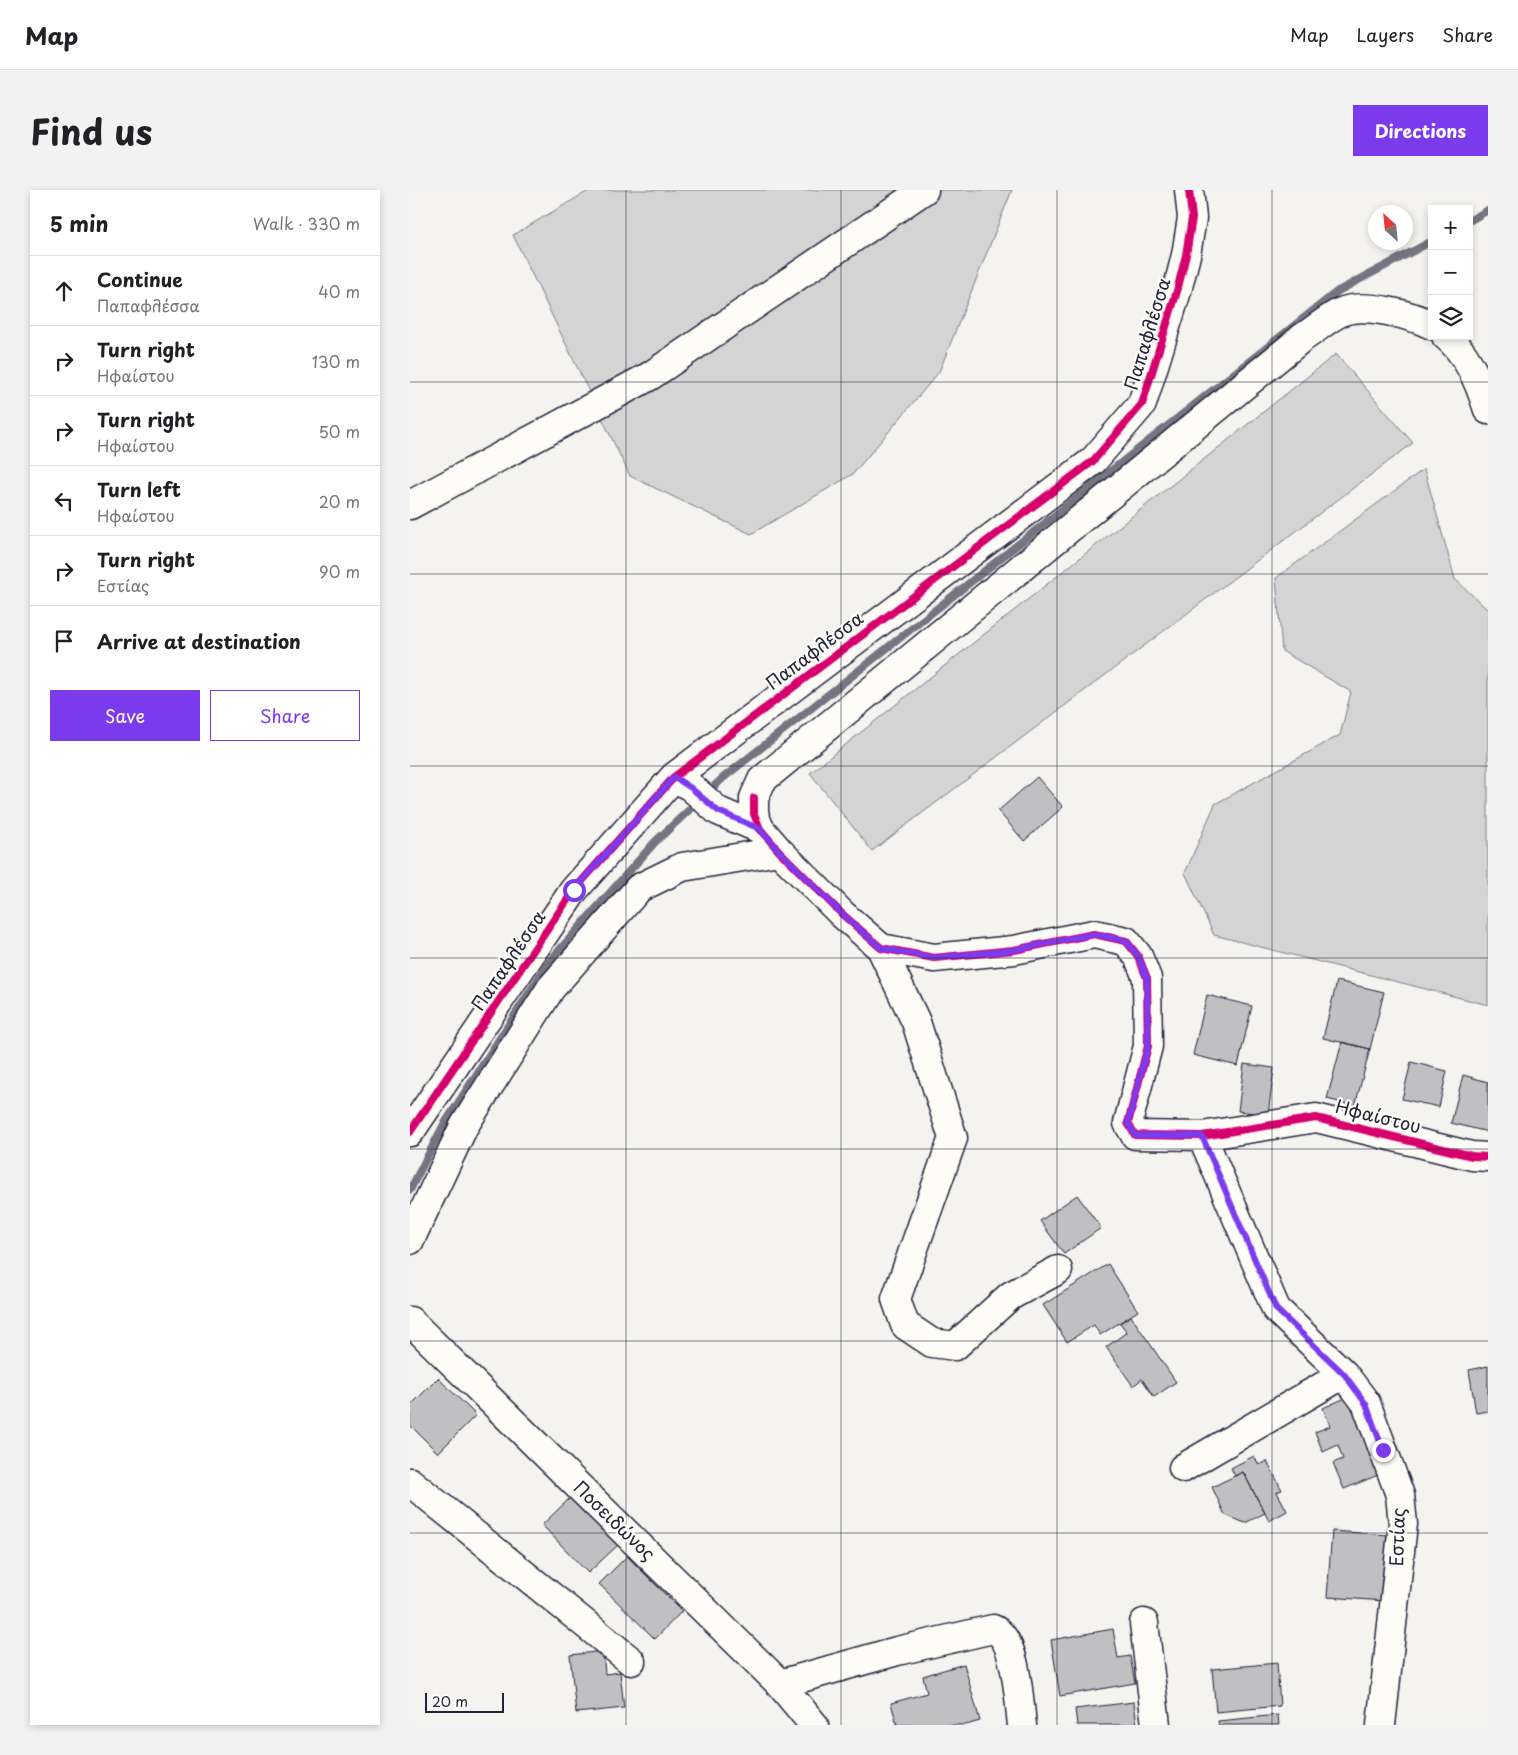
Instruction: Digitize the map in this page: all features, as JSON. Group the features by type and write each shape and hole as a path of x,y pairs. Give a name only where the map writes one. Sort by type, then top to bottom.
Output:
{"street":[{"path":"410,505 650,376 924,190"},
{"name":"Παπαφλέσσα","path":"410,1132 574,890 682,782 1093,461 1120,432 1142,404 1177,291 1192,218 1189,190"},
{"path":"1058,1270 1010,1296 955,1346 932,1344 905,1325 896,1299 953,1138 916,1022 881,948 842,914 779,851 760,829 754,814 754,798 762,780 1302,338 1342,312 1375,309 1412,316 1428,323"},
{"path":"1451,340 1480,384 1488,410"},
{"path":"682,782 718,811 760,829"},
{"path":"410,1240 464,1126 551,988 639,888 682,867 779,851"},
{"name":"Ηφαίστου","path":"881,948 934,958 1014,950 1094,934 1126,941 1138,956 1147,978 1148,1046 1128,1123 1135,1135 1202,1136 1316,1118 1472,1156 1488,1157"},
{"name":"Εστίας","path":"1202,1136 1276,1309 1344,1374 1366,1404 1400,1495 1402,1524 1380,1725"},
{"name":"Ποσειδώνος","path":"410,1321 780,1684 814,1725"},
{"path":"1183,1468 1344,1374"},
{"path":"410,1482 631,1661"},
{"path":"1144,1623 1156,1725"},
{"path":"780,1684 896,1651 993,1629 1001,1632 1010,1647 1022,1725"}],"shaded area":[{"path":"590,190 1012,190 939,372 853,474 751,534 630,476 513,235"},
{"path":"1336,354 1413,443 872,851 810,773"},
{"path":"1424,469 1455,579 1488,610 1488,1005 1214,935 1185,873 1215,804 1340,735 1351,692 1282,651 1276,578"}],"building":[{"path":"1037,777 1063,807 1024,841 998,811"},
{"path":"1337,981 1384,992 1370,1049 1323,1038"},
{"path":"1207,995 1252,1006 1238,1066 1193,1055"},
{"path":"1342,1042 1370,1049 1355,1106 1327,1099"},
{"path":"1411,1062 1447,1071 1439,1107 1402,1099"},
{"path":"1244,1064 1274,1068 1268,1115 1238,1111"},
{"path":"1463,1075 1488,1082 1488,1132 1451,1123"},
{"path":"1077,1195 1101,1228 1064,1254 1040,1221"},
{"path":"1108,1264 1138,1311 1100,1335 1094,1325 1067,1342 1043,1305"},
{"path":"1131,1316 1176,1382 1154,1397 1142,1379 1133,1386 1106,1347 1127,1332 1120,1323"},
{"path":"1488,1366 1488,1411 1476,1413 1469,1370"},
{"path":"438,1378 476,1415 438,1453 410,1425 410,1406"},
{"path":"1352,1395 1383,1473 1344,1489 1333,1463 1343,1459 1338,1445 1323,1452 1315,1432 1330,1426 1323,1408"},
{"path":"1254,1456 1259,1465 1267,1461 1282,1490 1277,1492 1287,1511 1269,1521 1243,1472 1235,1476 1231,1468"},
{"path":"1243,1472 1265,1513 1245,1523 1225,1515 1212,1487"},
{"path":"571,1497 618,1545 588,1573 542,1525"},
{"path":"1332,1531 1389,1535 1385,1601 1327,1597"},
{"path":"627,1556 682,1611 655,1639 599,1584"},
{"path":"1113,1629 1118,1658 1130,1656 1135,1683 1060,1696 1051,1640"},
{"path":"603,1651 605,1674 620,1672 624,1708 576,1713 570,1655"},
{"path":"1277,1663 1280,1706 1216,1712 1212,1669"},
{"path":"964,1664 980,1721 966,1725 897,1725 891,1703 927,1693 923,1676"},
{"path":"1134,1702 1137,1725 1077,1725 1075,1709"},
{"path":"1278,1715 1279,1725 1219,1725 1218,1721"}],"waterway":[{"path":"1473,219 1488,210"},
{"path":"410,1190 442,1128 549,962 655,842 723,778 1338,291 1428,243"}],"cycle path":[{"path":"410,1132 574,890 674,777 1093,461 1142,404 1177,291 1186,255 1192,218 1189,190"},
{"path":"754,798 754,814 760,829 779,851 842,914 881,948 934,958 1014,950 1094,934 1126,941 1138,956 1147,978 1148,1046 1128,1123 1135,1135 1202,1136 1316,1118 1472,1156 1488,1157"}],"route":[{"path":"574,890 674,777 691,788 718,811 760,829 779,851 842,914 881,948 934,958 1014,950 1094,934 1126,941 1138,956 1147,978 1148,1046 1128,1123 1135,1135 1202,1136 1276,1309 1344,1374 1366,1404 1383,1450"}]}
